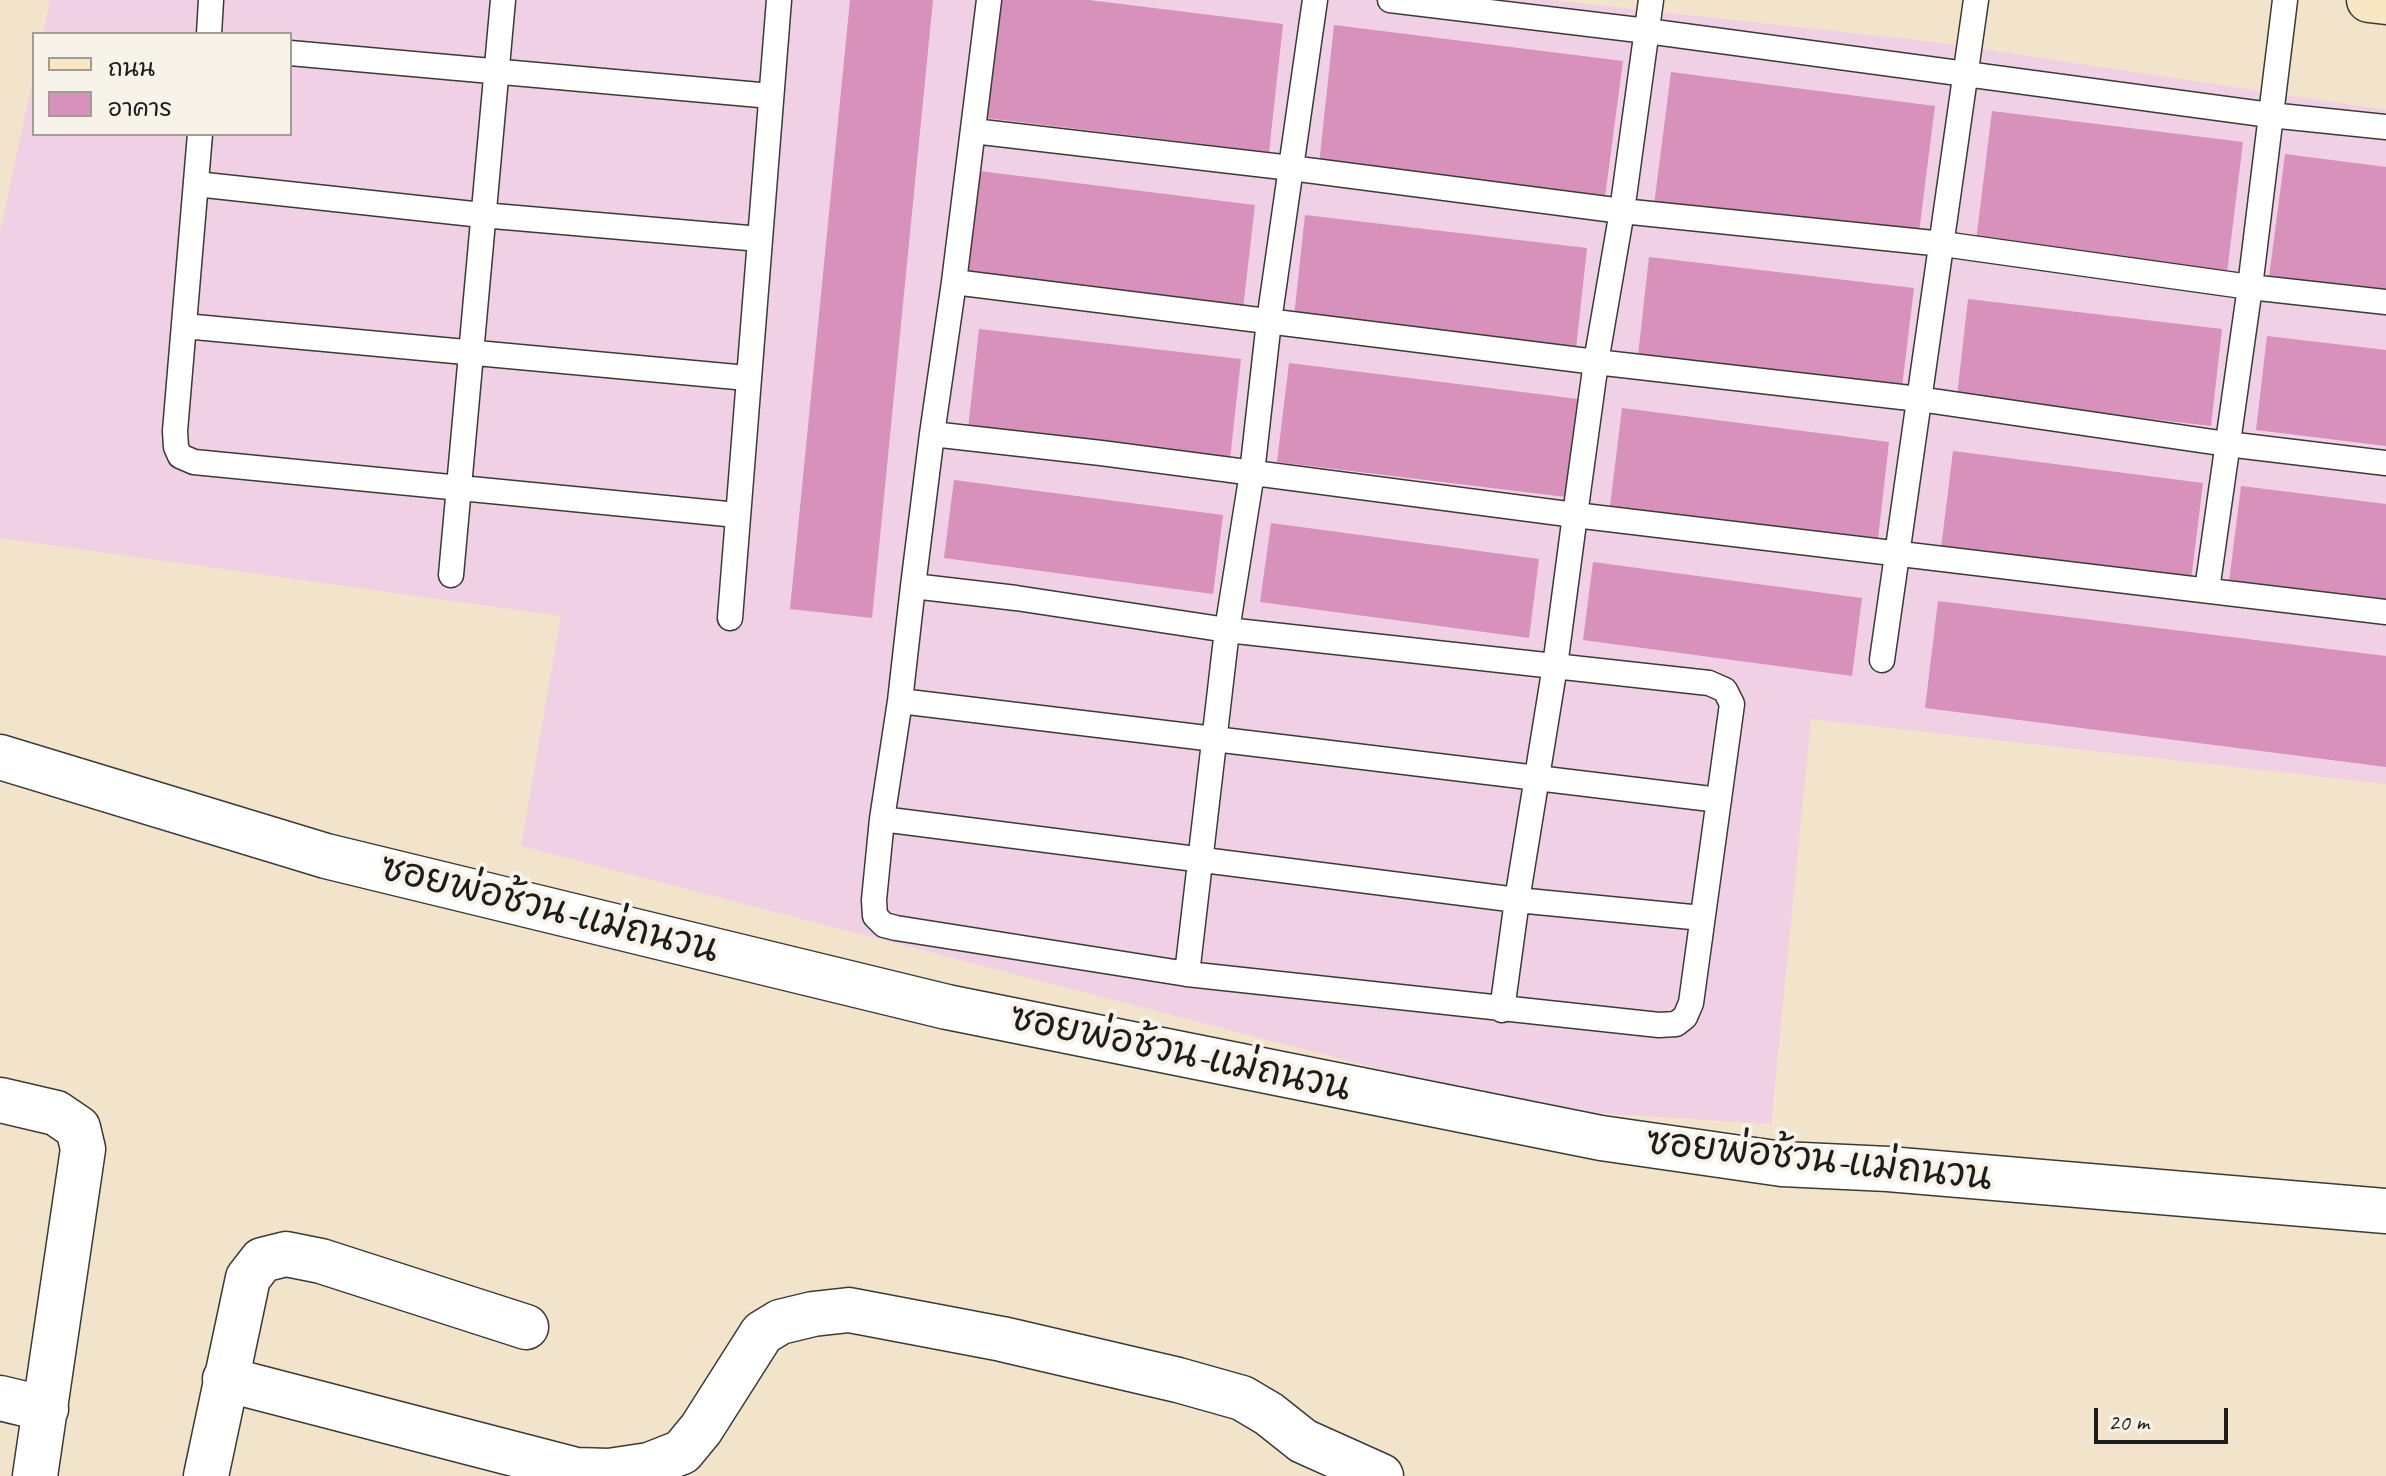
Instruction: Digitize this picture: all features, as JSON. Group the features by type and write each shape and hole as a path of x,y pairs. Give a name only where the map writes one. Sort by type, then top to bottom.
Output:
{"main road":[{"path":"2369,0 2386,2"}],"street":[{"name":"ซอยพ่อช้วน-แม่ถนวน","path":"0,757 326,856 947,1007 1601,1138 1782,1164 1888,1169 2386,1211"},
{"path":"0,1100 56,1113 78,1128 83,1149 35,1476"},
{"path":"206,1476 248,1278 262,1260 286,1254 321,1261 526,1327"},
{"path":"225,1379 576,1470 609,1471 649,1465 682,1452 701,1429 762,1333 780,1322 849,1310 1002,1339 1242,1398 1303,1441 1381,1476"},
{"path":"0,1398 46,1409"}],"lane":[{"path":"209,32 211,0"},
{"path":"451,575 503,0"},
{"path":"730,618 779,0"},
{"path":"913,586 1016,598 1227,630 1709,683 1725,690 1732,704 1691,1003 1685,1017 1676,1024 1659,1025 1187,974 884,925 875,916 882,819 900,701 913,586 932,434 989,0"},
{"path":"1187,974 1227,630 1252,473 1269,321 1315,0"},
{"path":"1390,0 1647,31 2270,115 2386,127"},
{"path":"1502,1010 1651,0"},
{"path":"1882,660 1976,0"},
{"path":"2207,590 2250,287 2285,0"},
{"path":"292,53 771,96"},
{"path":"973,131 1622,211 1943,244 2250,287 2386,302"},
{"path":"200,136 175,431 180,456 194,462 737,515"},
{"path":"196,184 482,215 760,239"},
{"path":"954,282 1919,399 2227,444 2386,463"},
{"path":"184,326 747,378"},
{"path":"932,434 1897,555 2386,612"},
{"path":"900,701 1719,800"},
{"path":"882,819 1517,900 1702,918"}],"shaded area":[{"path":"50,0 1550,0 1935,42 2386,110 2386,784 1811,719 1771,1124 1534,1109 521,846 561,616 0,538 0,232 32,83 32,136 292,136 292,32 43,32"}],"building":[{"path":"850,0 933,0 872,618 790,609"},
{"path":"1000,0 1089,0 1283,24 1269,152 986,118"},
{"path":"1334,25 1623,61 1605,197 1319,164"},
{"path":"1671,72 1935,106 1918,240 1654,205"},
{"path":"1992,111 2243,142 2227,273 1976,241"},
{"path":"2285,154 2386,167 2386,291 2269,277"},
{"path":"979,171 1255,205 1243,309 967,275"},
{"path":"1305,215 1587,248 1576,349 1294,317"},
{"path":"1649,257 1914,288 1902,387 1638,355"},
{"path":"1968,299 2222,329 2211,426 1957,396"},
{"path":"979,329 1241,359 1230,459 968,429"},
{"path":"2267,336 2386,350 2386,446 2256,430"},
{"path":"1289,363 1578,399 1566,497 1277,462"},
{"path":"1622,408 1889,442 1878,539 1610,506"},
{"path":"1953,451 2203,483 2191,580 1941,548"},
{"path":"954,480 1223,515 1213,594 944,558"},
{"path":"2241,486 2386,504 2386,602 2229,582"},
{"path":"1271,523 1539,559 1529,638 1260,602"},
{"path":"1593,562 1862,598 1852,676 1583,640"},
{"path":"1938,601 2386,656 2386,767 1925,708"}]}
